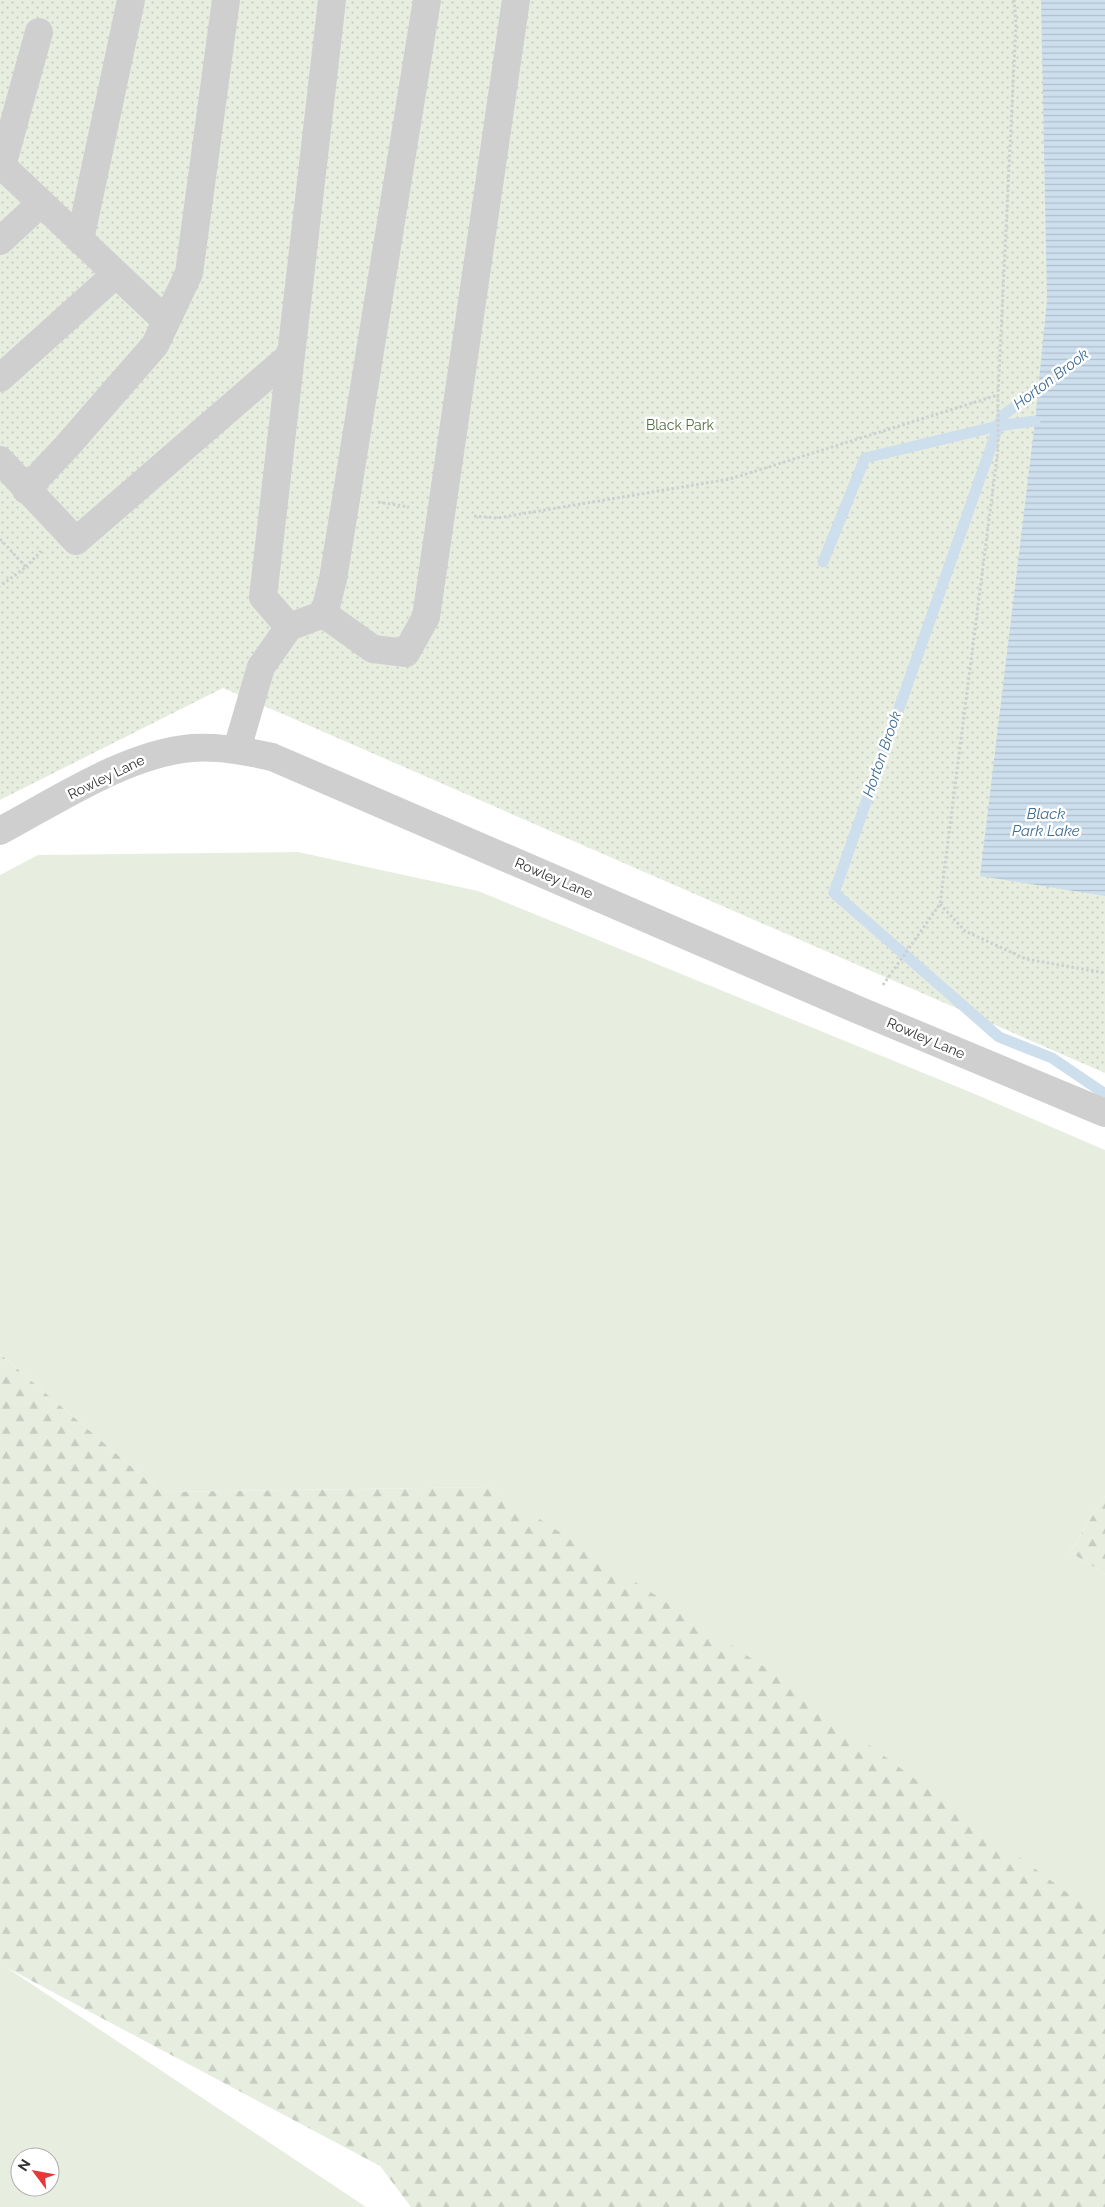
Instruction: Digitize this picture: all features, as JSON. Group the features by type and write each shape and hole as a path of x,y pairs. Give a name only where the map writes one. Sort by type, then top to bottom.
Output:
{"street":[{"path":"80,240 131,0"},
{"path":"26,490 68,445 154,345 190,273 226,0"},
{"path":"289,627 263,597 332,0"},
{"path":"324,614 333,578 427,0"},
{"path":"324,614 373,650 406,653 426,617 516,0"},
{"path":"39,32 1,165 165,320"},
{"path":"0,241 41,203"},
{"path":"0,378 116,274"},
{"path":"0,460 26,490 76,541 291,355"},
{"path":"237,749 261,667 289,627 324,614"},
{"name":"Rowley Lane","path":"0,831 94,781 149,756 193,748 237,749 272,757 864,1012 1105,1113"}],"path":[{"path":"864,1012 940,904 998,449 998,395 1016,24 1014,0"},
{"path":"346,497 441,513 497,518 730,479 998,395"},
{"path":"0,539 26,567 0,586"},
{"path":"940,904 965,931 1026,959 1105,974"}],"green space":[{"name":"Black Park","path":"0,0 1105,0 1105,1073 223,688 0,800"},
{"path":"298,852 478,891 970,1092 1105,1150 1105,1496 1070,1552 1105,1574 1105,1927 491,1487 161,1492 0,1354 0,875 38,855"},
{"path":"0,1354 161,1492 491,1487 769,1670 1105,1921 1105,2207 411,2207 380,2166 0,1964"},
{"path":"1105,1496 1105,1574 1070,1552"},
{"path":"0,1963 366,2207 0,2207"}],"water":[{"name":"Black Park Lake","path":"1041,0 1105,0 1105,896 980,876 1035,421 1047,300"}],"waterway":[{"name":"Horton Brook","path":"1049,381 1002,416 834,893 999,1037 1052,1058 1105,1094"},
{"path":"823,562 865,458 998,426 1035,421"}]}
